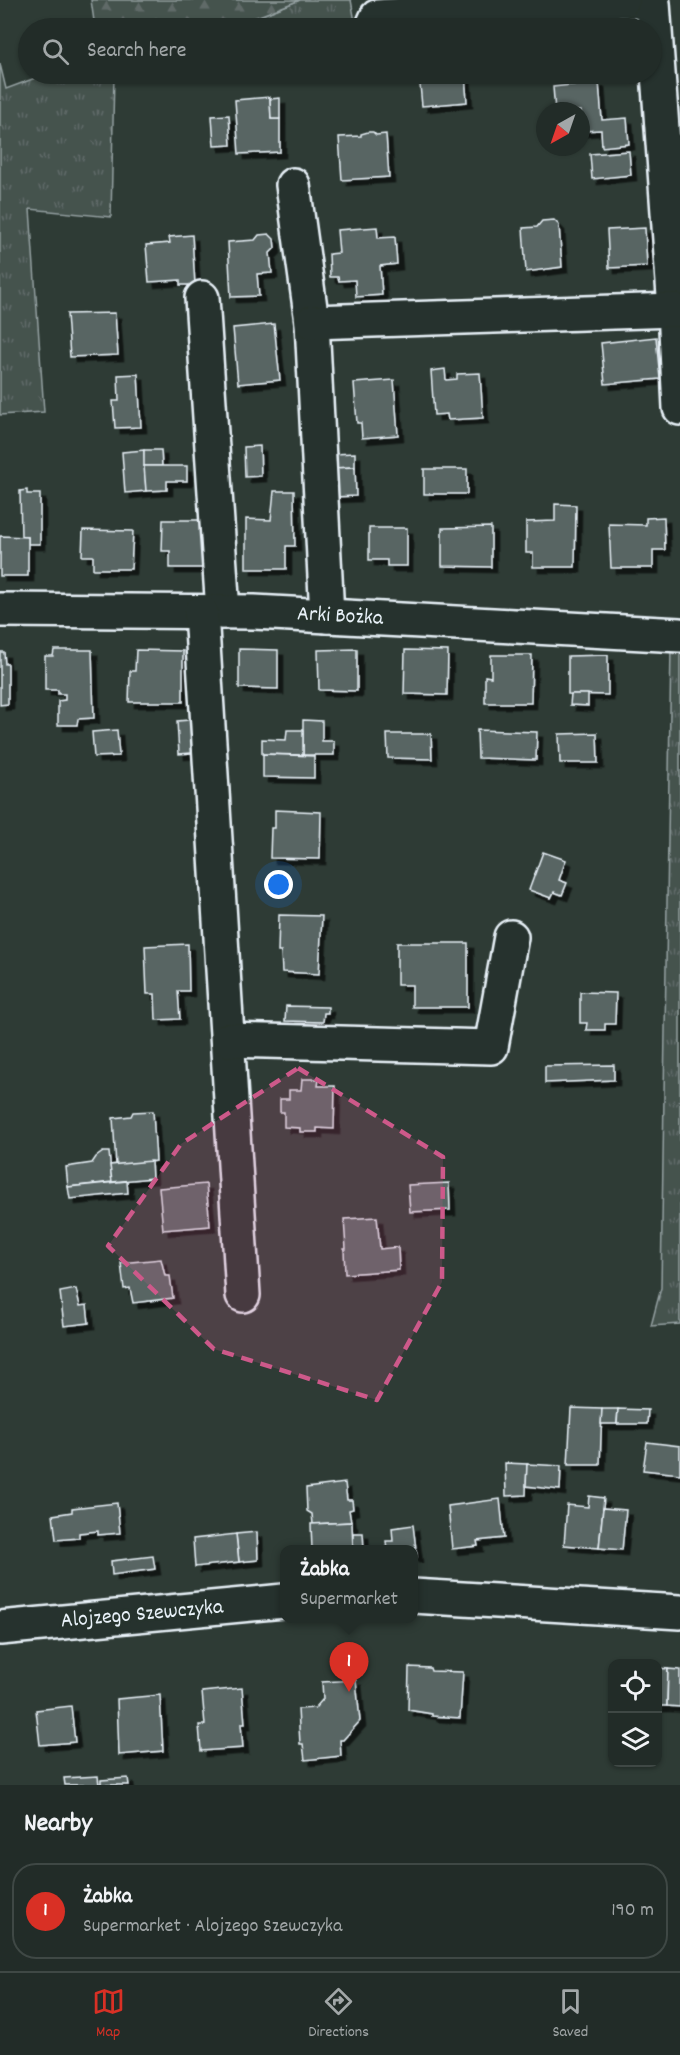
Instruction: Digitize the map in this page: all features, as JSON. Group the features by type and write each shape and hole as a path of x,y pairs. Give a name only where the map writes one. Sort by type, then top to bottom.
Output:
{"street":[{"path":"377,18 624,0 653,3 654,18"},
{"path":"659,84 680,408"},
{"path":"293,185 312,322 327,616"},
{"path":"202,298 228,1040 243,1295"},
{"path":"312,322 675,310"},
{"name":"Arki Bożka","path":"0,610 212,612 327,616 680,635"},
{"path":"228,1040 491,1047 511,937"},
{"path":"418,1596 680,1612"},
{"name":"Alojzego Szewczyka","path":"0,1628 280,1601"}],"highlighted area":[{"path":"298,1068 443,1157 442,1282 377,1400 214,1349 108,1246 181,1144"}],"green space":[{"path":"91,0 300,0 254,18 94,18"},
{"path":"300,0 351,0 354,18 254,18"},
{"path":"0,64 6,89 19,84 114,84 111,217 30,209 44,412 0,415"},
{"path":"671,647 680,647 680,1324 651,1326 661,1288"}],"building":[{"path":"420,84 466,84 467,102 422,106"},
{"path":"599,84 602,120 627,118 629,144 602,147 601,130 590,131 590,102 554,102 553,87"},
{"path":"270,97 271,119 280,119 280,152 239,154 235,100"},
{"path":"280,98 280,119 271,119 270,99"},
{"path":"229,115 231,145 214,146 212,116"},
{"path":"368,132 376,135 386,134 389,177 342,180 339,137 361,136"},
{"path":"629,151 631,175 592,179 590,154"},
{"path":"554,220 559,225 562,267 526,272 523,228 537,227 542,221"},
{"path":"377,227 378,238 395,237 397,264 380,266 382,295 356,297 355,280 339,281 338,277 330,277 329,254 339,253 337,230"},
{"path":"645,228 647,266 609,268 607,230"},
{"path":"269,234 274,239 275,248 270,253 272,273 257,274 259,296 231,297 228,242 255,240 259,235"},
{"path":"192,235 195,285 180,285 180,280 149,282 146,245 170,243 169,237"},
{"path":"115,313 118,355 70,357 67,314"},
{"path":"274,324 280,380 238,384 233,328"},
{"path":"656,337 660,379 605,384 601,343"},
{"path":"445,369 446,380 457,379 457,374 480,373 483,418 448,420 447,414 434,415 431,371"},
{"path":"138,374 141,427 115,428 113,401 119,401 118,375"},
{"path":"394,380 398,435 362,438 361,423 357,423 354,383"},
{"path":"260,446 261,476 245,477 244,447"},
{"path":"144,450 146,491 125,493 122,452"},
{"path":"144,450 161,450 162,466 144,466"},
{"path":"355,453 355,467 333,468 333,454"},
{"path":"144,466 187,466 187,481 167,481 167,490 146,491"},
{"path":"355,467 356,496 334,497 333,468"},
{"path":"424,469 467,469 467,494 424,494"},
{"path":"27,490 27,494 40,494 40,544 28,544 28,537 21,537 20,491"},
{"path":"274,491 294,491 295,546 286,546 286,569 246,569 246,519 271,520"},
{"path":"555,504 576,505 575,567 533,567 533,553 526,553 526,522 555,521"},
{"path":"664,517 665,550 653,550 653,568 611,568 609,524 646,525 646,518"},
{"path":"163,520 209,520 208,568 170,568 170,551 162,551"},
{"path":"491,527 491,567 442,566 442,528"},
{"path":"369,528 407,528 407,566 387,566 387,560 369,560"},
{"path":"83,530 133,531 131,569 93,569 93,556 82,556"},
{"path":"0,536 28,537 28,576 0,576"},
{"path":"239,649 278,650 278,689 239,688"},
{"path":"357,649 357,691 319,690 318,650"},
{"path":"54,650 92,650 94,718 78,719 77,725 58,725 58,701 65,700 65,694 58,694 58,690 45,690 45,656 53,656"},
{"path":"136,650 183,651 183,702 129,702 130,671 135,671"},
{"path":"405,650 448,651 447,695 404,694"},
{"path":"0,652 4,652 5,664 8,664 8,704 0,705"},
{"path":"491,655 532,655 531,703 485,703 485,676 491,677"},
{"path":"608,655 608,695 568,694 568,656"},
{"path":"571,694 588,694 588,706 570,705"},
{"path":"202,719 204,752 179,754 177,721"},
{"path":"303,720 322,721 322,741 334,741 334,755 303,755"},
{"path":"117,730 119,756 94,757 92,732"},
{"path":"287,730 303,730 303,755 262,754 262,739 286,740"},
{"path":"477,730 537,732 536,760 478,758"},
{"path":"597,733 598,763 560,763 559,734"},
{"path":"387,734 431,734 432,759 388,758"},
{"path":"263,754 314,756 314,778 263,777"},
{"path":"275,810 321,812 320,859 270,858 271,828 275,828"},
{"path":"543,852 566,860 559,880 567,883 562,895 554,892 551,898 529,890"},
{"path":"279,915 322,916 319,974 282,972 281,952 278,952"},
{"path":"397,943 468,943 468,1007 412,1007 412,985 397,985"},
{"path":"188,944 189,991 178,991 180,1019 156,1020 155,994 147,994 145,946"},
{"path":"580,992 616,993 615,1024 605,1024 605,1030 586,1030 587,1023 580,1023"},
{"path":"286,1006 328,1007 328,1013 324,1013 323,1022 285,1021"},
{"path":"614,1065 614,1080 545,1083 545,1066"},
{"path":"302,1079 319,1079 318,1086 335,1086 334,1129 317,1128 317,1132 300,1132 300,1128 284,1127 284,1112 280,1112 280,1099 289,1099 289,1090 301,1090"},
{"path":"153,1111 156,1161 116,1165 113,1118 131,1116 133,1112"},
{"path":"103,1152 109,1152 112,1182 68,1187 66,1167 92,1163"},
{"path":"151,1161 152,1178 112,1182 110,1165"},
{"path":"127,1181 128,1193 70,1199 68,1187"},
{"path":"449,1183 450,1210 410,1212 408,1185"},
{"path":"206,1184 210,1226 163,1230 159,1188"},
{"path":"377,1217 380,1249 398,1247 399,1270 345,1274 344,1219"},
{"path":"161,1259 165,1276 170,1276 173,1298 133,1303 130,1288 124,1289 121,1263"},
{"path":"76,1289 80,1306 87,1305 89,1323 64,1326 60,1292"},
{"path":"571,1408 602,1409 600,1465 568,1465"},
{"path":"602,1409 618,1409 617,1424 601,1424"},
{"path":"618,1409 648,1410 647,1424 617,1424"},
{"path":"647,1442 680,1446 680,1474 643,1470"},
{"path":"505,1463 527,1464 526,1495 506,1496"},
{"path":"527,1464 561,1466 560,1490 526,1486"},
{"path":"345,1483 347,1500 352,1500 353,1509 349,1510 351,1522 313,1524 312,1514 307,1511 306,1488"},
{"path":"589,1496 604,1498 599,1548 564,1545 567,1505 588,1507"},
{"path":"500,1499 504,1538 477,1541 478,1546 452,1549 448,1506"},
{"path":"117,1503 120,1533 98,1535 98,1531 79,1533 79,1538 56,1540 53,1515 72,1512 72,1508"},
{"path":"603,1508 626,1510 622,1550 599,1548"},
{"path":"352,1522 353,1545 312,1545 311,1524"},
{"path":"413,1525 416,1545 386,1545 386,1541 393,1541 392,1528"},
{"path":"257,1532 258,1560 239,1562 236,1534"},
{"path":"353,1533 363,1533 364,1545 353,1545"},
{"path":"236,1534 239,1562 195,1567 193,1539"},
{"path":"153,1556 155,1569 112,1575 111,1561"},
{"path":"409,1667 430,1668 431,1671 463,1672 460,1718 432,1716 432,1714 408,1710"},
{"path":"662,1668 668,1669 667,1706 662,1706"},
{"path":"668,1669 680,1670 680,1707 667,1706"},
{"path":"356,1680 360,1721 343,1740 340,1740 341,1756 305,1760 303,1744 300,1744 298,1709 315,1708 323,1699 322,1682"},
{"path":"242,1688 245,1724 241,1724 243,1748 201,1751 199,1725 205,1725 202,1692"},
{"path":"160,1695 163,1751 119,1755 117,1699"},
{"path":"71,1706 75,1742 40,1745 36,1710"},
{"path":"98,1776 99,1785 65,1785 64,1778"},
{"path":"128,1778 129,1785 101,1785 101,1780"}],"place":[{"name":"Żabka","path":"349,1692"}]}
